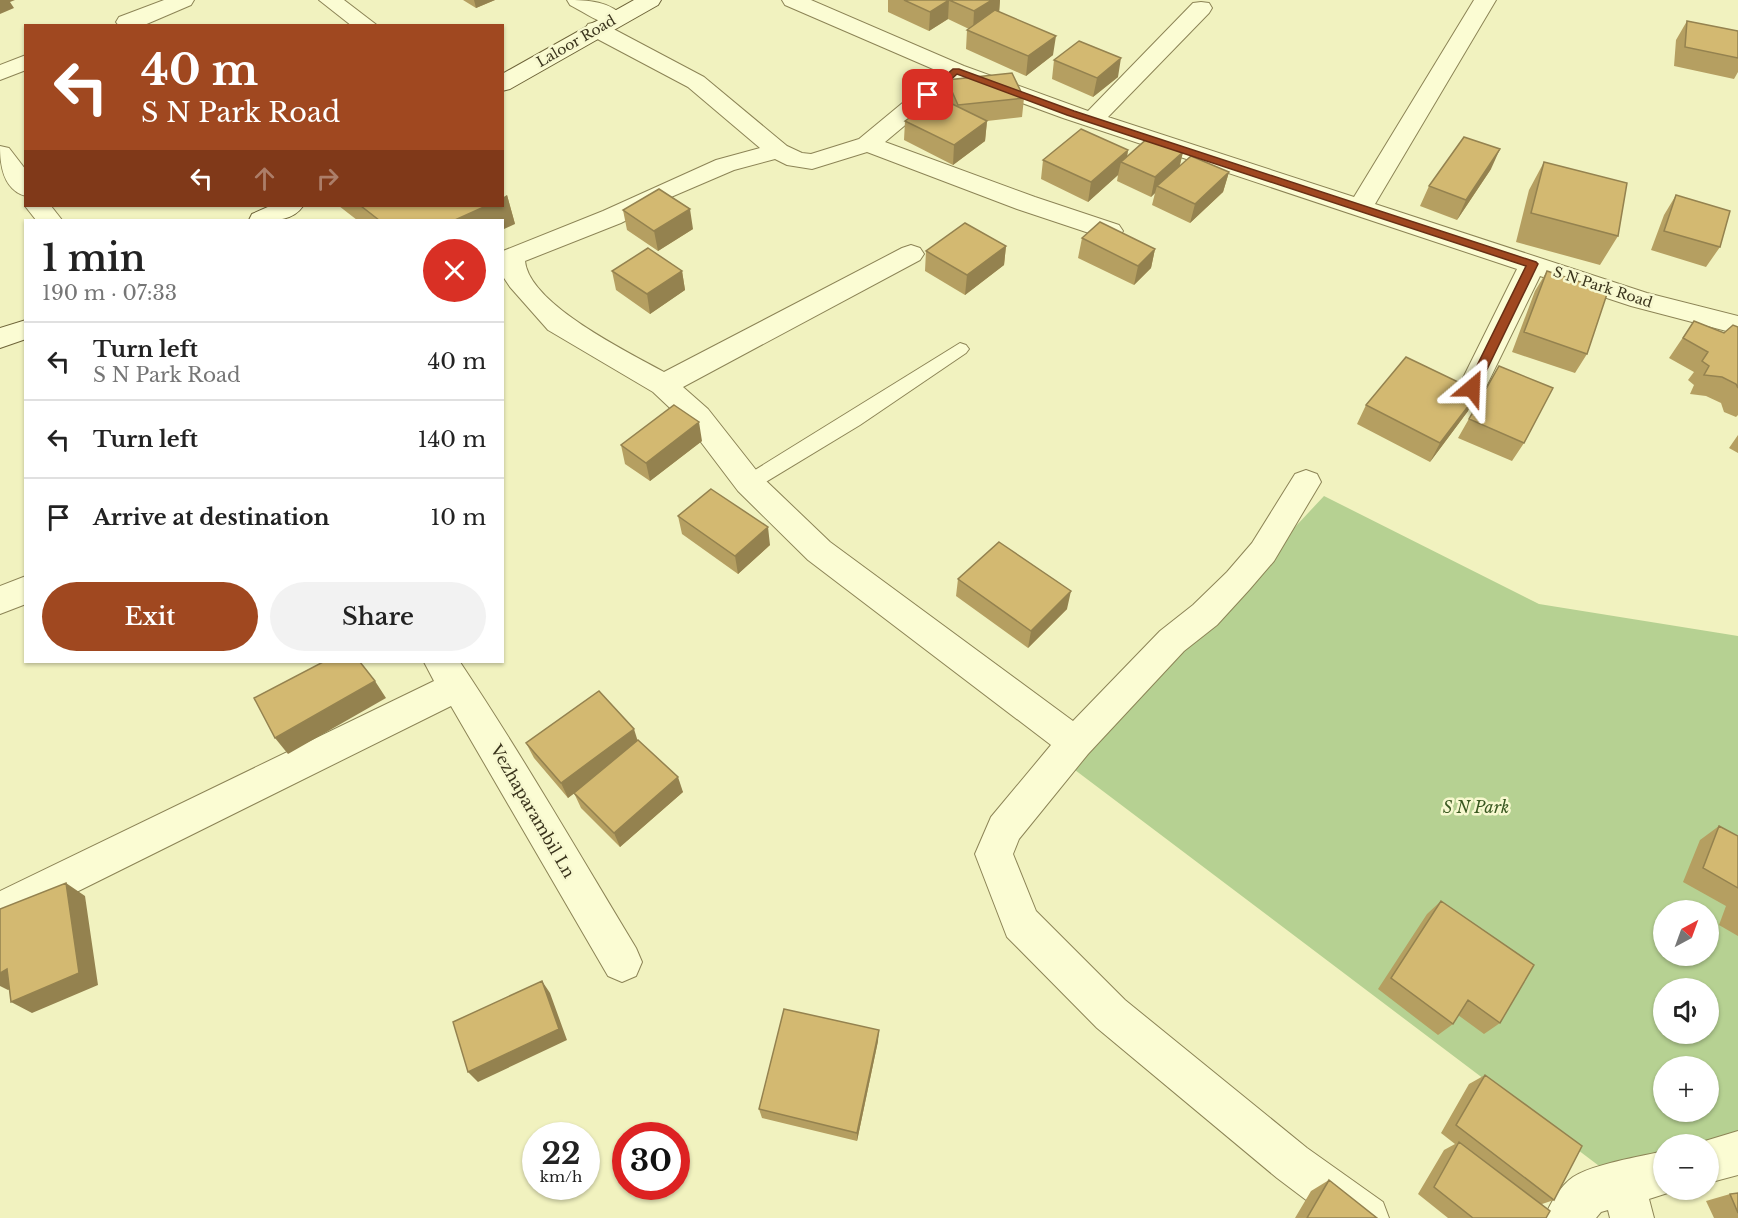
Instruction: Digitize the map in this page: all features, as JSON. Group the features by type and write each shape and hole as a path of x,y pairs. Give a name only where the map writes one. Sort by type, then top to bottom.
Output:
{"street":[{"path":"125,24 183,0"},
{"path":"330,0 364,24"},
{"path":"578,0 605,24 696,82 778,151 796,160 812,162 868,144 956,71"},
{"name":"Laloor Road","path":"504,83 650,0"},
{"name":"S N Park Road","path":"793,0 956,71 1092,120 1641,300 1738,325"},
{"path":"1359,209 1485,0"},
{"path":"1092,120 1201,8"},
{"path":"0,73 24,64"},
{"path":"868,144 1015,199 1110,231"},
{"path":"778,151 725,165 662,192 612,217 536,246 512,257 513,270 523,287 558,323 663,385 698,417 749,483 819,551 1075,743"},
{"path":"0,153 24,185"},
{"path":"39,207 48,219"},
{"path":"263,219 288,207"},
{"path":"663,385 911,254"},
{"path":"1472,388 1533,264"},
{"path":"0,338 24,329"},
{"path":"1306,482 1263,552 1205,615 1172,641 1075,743 1004,829 994,854 1021,924 1111,1014 1292,1163 1367,1218"},
{"path":"0,601 24,591"},
{"path":"0,911 449,674"},
{"name":"Vezhaparambil Ln","path":"449,674 485,729 621,962"},
{"path":"1719,1158 1738,1153"},
{"path":"1566,1218 1588,1193 1640,1192"}],"lane":[{"path":"749,483 853,420 960,349"}],"green space":[{"name":"S N Park","path":"1324,496 1539,604 1738,636 1738,1147 1719,1146 1719,1134 1653,1134 1653,1174 1623,1184 1071,767"}],"building":[{"path":"904,0 949,0 930,12"},
{"path":"949,0 992,0 974,11"},
{"path":"995,10 1056,36 1028,56 967,30"},
{"path":"1687,21 1738,31 1738,58 1685,47"},
{"path":"1079,41 1121,58 1097,78 1054,60"},
{"path":"1012,73 1024,98 958,105 947,80"},
{"path":"938,97 987,121 954,145 905,121"},
{"path":"1081,129 1128,150 1091,182 1043,160"},
{"path":"1149,137 1183,152 1155,177 1121,162"},
{"path":"1464,137 1500,149 1466,200 1429,186"},
{"path":"1191,156 1229,172 1195,204 1157,186"},
{"path":"1544,162 1627,183 1618,236 1531,213"},
{"path":"659,189 690,209 654,231 623,210"},
{"path":"1676,195 1730,211 1720,247 1664,231"},
{"path":"362,207 484,207 457,219 378,219"},
{"path":"1100,222 1155,249 1138,266 1082,238"},
{"path":"965,223 1006,246 967,275 926,251"},
{"path":"648,248 682,271 647,294 612,271"},
{"path":"1547,271 1608,291 1587,354 1524,332"},
{"path":"1694,321 1724,333 1733,325 1738,327 1738,388 1736,384 1722,377 1704,375 1709,366 1702,361 1708,352 1683,338"},
{"path":"1406,357 1479,392 1440,443 1366,405"},
{"path":"1499,366 1553,388 1524,443 1469,419"},
{"path":"674,405 699,422 646,463 621,445"},
{"path":"711,489 768,527 735,556 678,516"},
{"path":"999,542 1071,591 1031,631 958,579"},
{"path":"321,663 361,663 375,681 275,738 254,698"},
{"path":"599,691 634,729 561,783 526,743"},
{"path":"638,740 678,777 614,833 574,793"},
{"path":"1719,826 1738,836 1738,888 1703,868"},
{"path":"66,883 79,973 11,1002 7,969 0,973 0,909"},
{"path":"1441,901 1534,965 1500,1023 1468,1000 1453,1024 1391,978"},
{"path":"542,981 559,1029 468,1072 453,1022"},
{"path":"784,1009 879,1030 857,1133 759,1109"},
{"path":"1485,1075 1582,1146 1554,1200 1456,1125"},
{"path":"1459,1142 1550,1211 1546,1218 1473,1218 1434,1187"},
{"path":"1329,1180 1377,1218 1307,1218"},
{"path":"1738,1193 1738,1213 1730,1194"}],"route":[{"path":"928,95 956,71 1071,113 1533,264 1472,388"}]}
